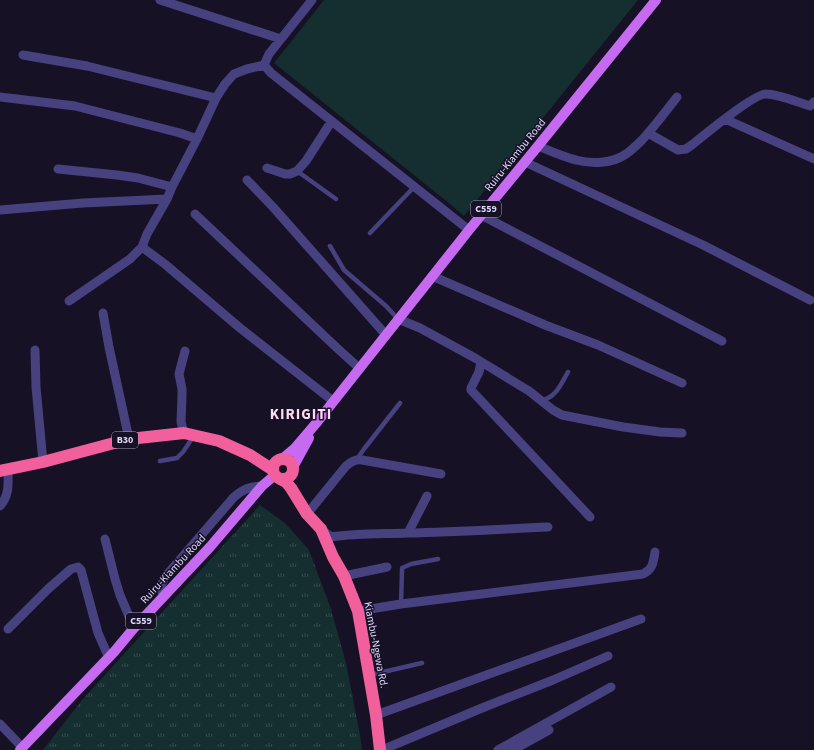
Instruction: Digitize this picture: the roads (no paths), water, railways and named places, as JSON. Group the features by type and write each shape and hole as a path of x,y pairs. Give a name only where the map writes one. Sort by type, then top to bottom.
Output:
{"highway":[{"name":"B30","path":"4,470 43,462 129,439 189,434 219,441 277,469 292,488 306,512"},
{"name":"B30","path":"277,469 284,459 289,461 293,469"},
{"path":"277,469 283,479 290,476 293,469"},
{"path":"293,469 306,512"},
{"name":"Kiambu-Ngewa Rd.","path":"306,512 321,529 333,557 344,576 358,611 370,675 381,750"}],"main road":[{"name":"Ruiru-Kiambu Road","path":"318,421 432,276 656,0"},
{"name":"C559","path":"277,469 318,421"},
{"name":"C559","path":"293,469 318,421"},
{"name":"Ruiru-Kiambu Road","path":"21,749 109,658 134,628 210,547 277,469"}],"street":[{"path":"160,0 281,39"},
{"path":"264,65 269,54 311,1"},
{"path":"23,55 87,66 216,98"},
{"path":"69,301 130,259 142,247 147,234 167,199 216,98 225,84 234,74 264,65"},
{"path":"264,65 271,74 469,230"},
{"path":"648,133 678,150 683,150 751,100 764,93 813,105"},
{"path":"0,97 75,106 180,133 197,139"},
{"path":"538,146 575,160 605,162 616,159 626,155 635,147 677,97"},
{"path":"725,119 814,159"},
{"path":"267,168 285,174 290,174 297,171 306,161 331,122"},
{"path":"525,162 703,245 810,300"},
{"path":"58,169 138,178 172,187"},
{"path":"247,180 273,207 386,335"},
{"path":"0,210 83,203 167,199"},
{"path":"194,214 360,368"},
{"path":"481,215 722,341"},
{"path":"142,247 166,265 240,328 334,401"},
{"path":"432,276 545,325 598,345 682,383"},
{"path":"103,313 110,354 129,439"},
{"path":"398,319 425,331 481,362 529,391 553,410 562,415 623,427 660,432 682,433"},
{"path":"35,350 36,387 43,462"},
{"path":"185,351 179,374 182,389 181,422 189,434"},
{"path":"481,362 479,372 471,390 590,516"},
{"path":"306,512 346,466 357,460 441,474"},
{"path":"0,506 7,494 8,486 4,470"},
{"path":"163,598 161,586 166,576 234,497 242,490 250,487 260,488"},
{"path":"408,533 426,496"},
{"path":"321,529 331,537 364,534 548,527"},
{"path":"105,539 120,595 134,628"},
{"path":"192,546 200,545 210,547"},
{"path":"358,611 401,604 643,574 651,568 654,562 655,552"},
{"path":"8,629 48,589 71,569 78,567 81,570 98,632 109,658"},
{"path":"344,576 387,567"},
{"path":"376,715 641,619"},
{"path":"381,750 608,656"},
{"path":"498,750 611,687"},
{"path":"0,724 21,749"},
{"path":"516,749 549,730"}],"lane":[{"path":"297,171 336,199"},
{"path":"370,233 414,187"},
{"path":"330,246 344,270 386,306 398,319"},
{"path":"540,400 550,398 555,393 568,372"},
{"path":"357,460 400,403"},
{"path":"160,461 177,458 184,452 189,434"},
{"path":"401,604 402,568 411,564 438,559"},
{"path":"370,675 422,663"}],"district":[{"name":"KIRIGITI","path":"301,414"}]}
